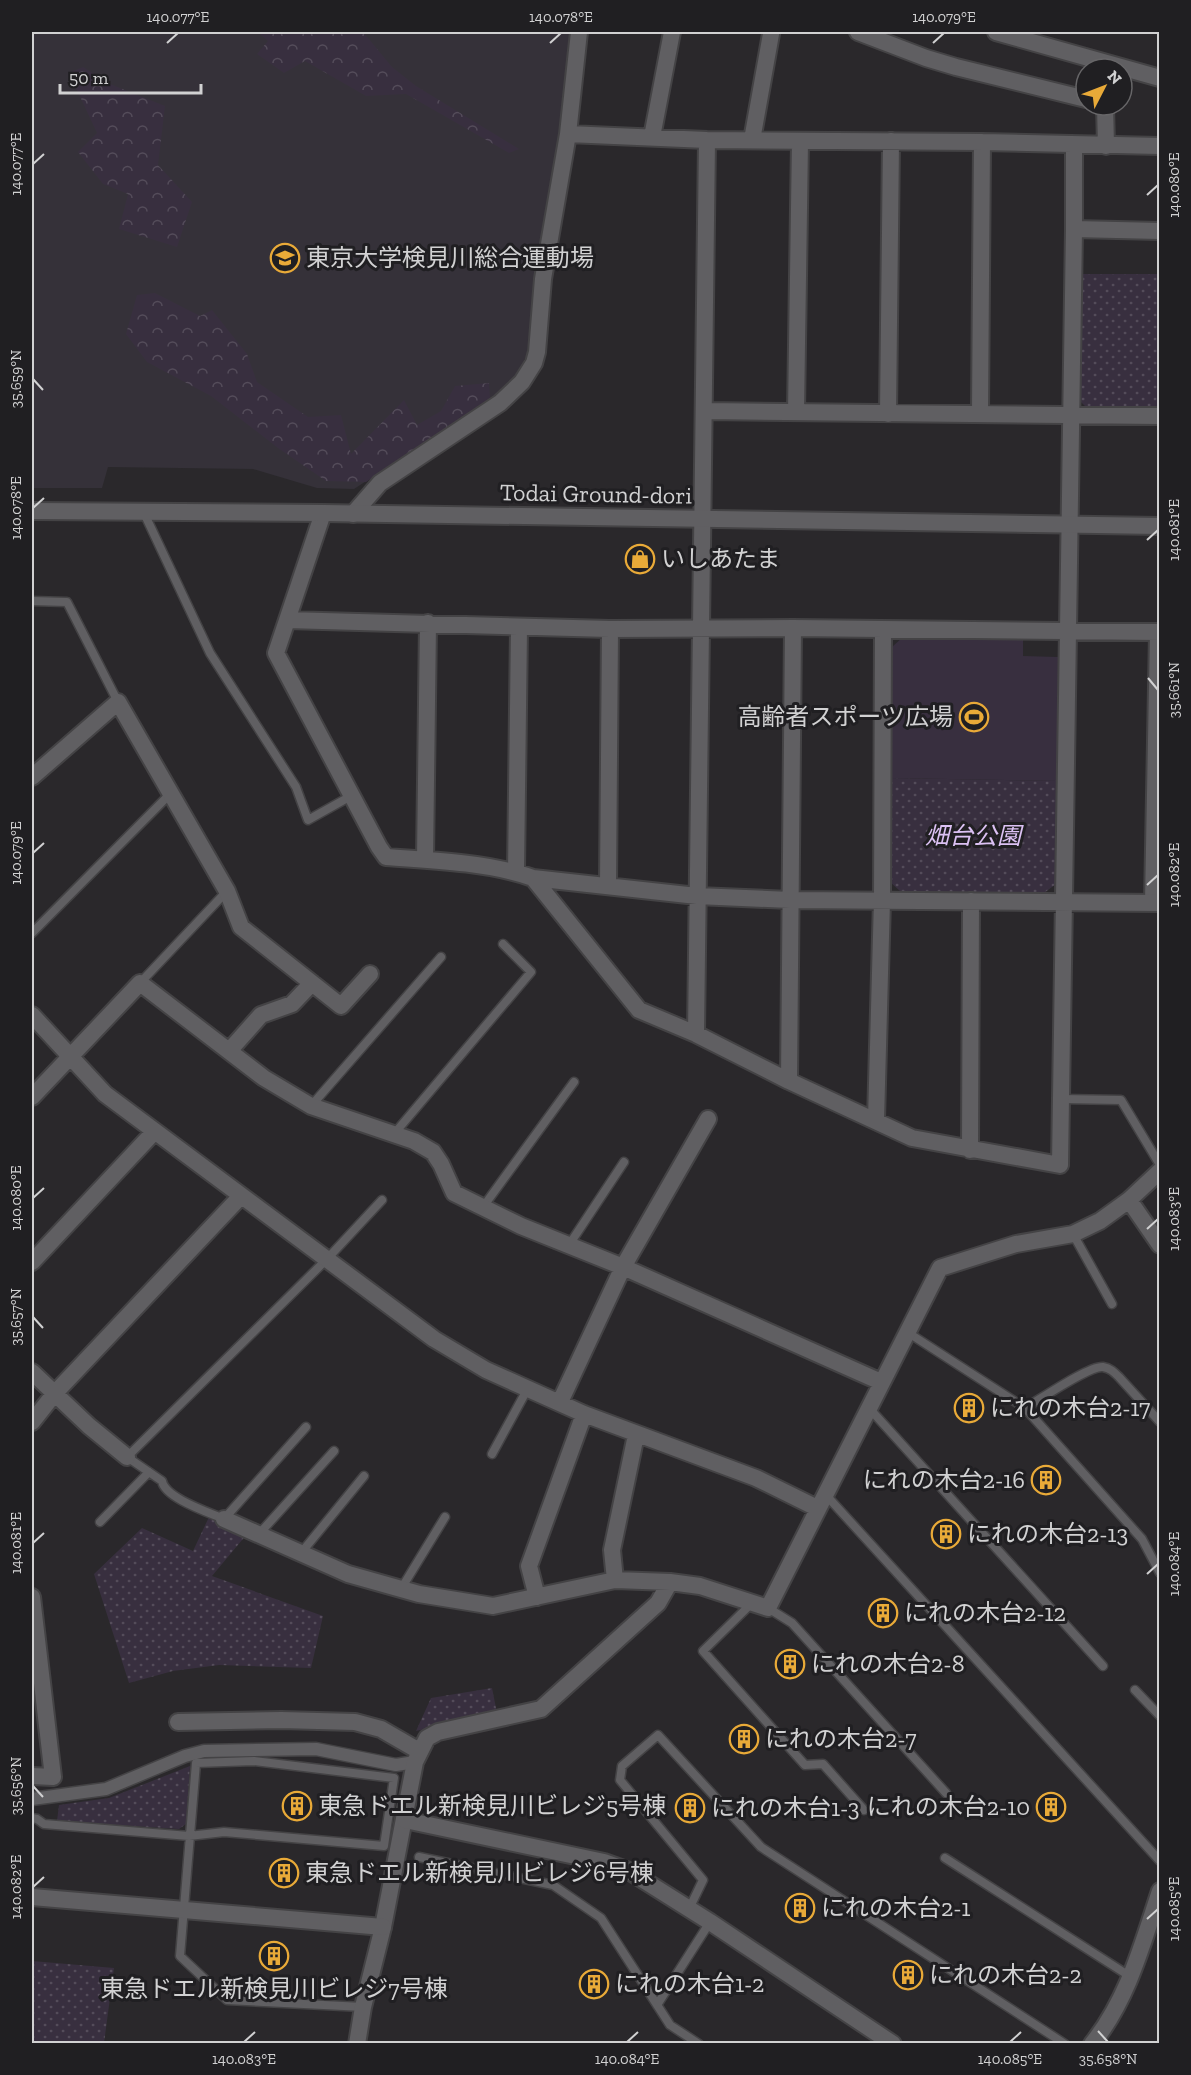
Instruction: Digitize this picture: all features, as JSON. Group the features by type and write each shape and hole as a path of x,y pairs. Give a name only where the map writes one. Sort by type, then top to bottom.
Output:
{"street":[{"path":"353,514 380,483 500,404 514,392 529,373 537,352 543,279 568,134 579,32"},
{"path":"652,137 672,32"},
{"path":"858,32 936,62 1074,96"},
{"path":"996,32 1160,78"},
{"path":"752,140 771,34"},
{"path":"1105,117 1106,146"},
{"path":"568,134 707,140 1160,146"},
{"path":"696,1034 707,140"},
{"path":"796,412 800,141"},
{"path":"888,414 891,141"},
{"path":"980,414 982,142"},
{"path":"533,878 639,1010 696,1034 789,1081 912,1138 1060,1165 1074,145"},
{"path":"1074,229 1160,231"},
{"path":"705,411 1160,416"},
{"name":"Todai Ground-dori","path":"32,511 323,513 1160,526"},
{"path":"287,620 610,629 793,628 1159,632 1156,903 790,900 697,896 533,878 516,872 386,857 351,796 276,653 287,620 323,513"},
{"path":"425,860 428,623"},
{"path":"516,872 519,627"},
{"path":"789,1081 793,628"},
{"path":"608,886 610,629"},
{"path":"876,1120 882,900 883,630"},
{"path":"32,777 118,702 227,891 241,927 341,1006 370,974"},
{"path":"970,1150 971,901"},
{"path":"32,1097 140,983 264,1078 311,1106 414,1141 433,1152 454,1193 521,1226 623,1267 881,1382"},
{"path":"229,1051 261,1015 292,1004 312,983"},
{"path":"32,1015 105,1094 434,1339 486,1370 584,1414 821,1501"},
{"path":"560,1402 623,1267 708,1119"},
{"path":"32,1262 154,1132"},
{"path":"224,1519 348,1574 419,1594 493,1606 615,1580 670,1582 700,1586 761,1605 821,1501 939,1269 1016,1244 1073,1234 1100,1221 1129,1200 1160,1170"},
{"path":"32,1422 55,1393 241,1196"},
{"path":"1129,1200 1160,1245"},
{"path":"32,1372 89,1426 127,1457"},
{"path":"537,1597 529,1566 584,1414"},
{"path":"615,1580 612,1550 636,1435"},
{"path":"357,2043 417,1757 427,1738 438,1732 541,1709 658,1603 670,1582"},
{"path":"32,1597 53,1777 32,1776"},
{"path":"178,1722 281,1720 356,1722 381,1729 417,1757"},
{"path":"32,1799 106,1789 185,1756 204,1751 316,1749 396,1765 417,1757"},
{"path":"405,1820 604,1862 629,1871 893,2043"},
{"path":"1092,2043 1115,2011 1131,1978 1156,1914 1160,1891"},
{"path":"32,1897 383,1927"}],"lane":[{"path":"144,513 210,653 296,787 308,820 351,796"},
{"path":"32,601 67,602 118,702"},
{"path":"32,933 171,793"},
{"path":"140,983 227,891"},
{"path":"394,1134 531,972 503,944"},
{"path":"311,1106 441,957"},
{"path":"483,1207 574,1082"},
{"path":"1062,1099 1120,1100 1160,1166"},
{"path":"569,1245 624,1162"},
{"path":"306,1427 224,1519 176,1497 163,1486 162,1481 127,1457 327,1260 382,1200"},
{"path":"1073,1234 1112,1304"},
{"path":"907,1332 1025,1408 1142,1539 1160,1573"},
{"path":"1025,1408 1089,1370 1104,1367 1112,1370 1160,1422"},
{"path":"492,1454 528,1388"},
{"path":"868,1408 1103,1666"},
{"path":"259,1534 334,1451"},
{"path":"100,1522 149,1472"},
{"path":"301,1553 364,1476"},
{"path":"821,1501 1160,1862"},
{"path":"401,1588 445,1517"},
{"path":"864,1810 823,1764 805,1765 703,1651 761,1605 792,1623 946,1793"},
{"path":"1135,1690 1160,1716"},
{"path":"689,1909 703,1880 620,1780 622,1766 658,1735 761,1847 1065,2043"},
{"path":"32,1818 44,1824 189,1836 224,1832 384,1846 394,1778 254,1761 196,1763 189,1836 180,1956 227,2000 363,2007"},
{"path":"419,1857 553,1886 601,1918 670,2025 699,2043"},
{"path":"945,1858 1131,1978"},
{"path":"657,2005 710,1922"}],"shaded area":[{"name":"東京大学検見川総合運動場","path":"32,32 572,32 557,155 542,229 527,354 518,374 508,387 486,403 354,489 317,488 253,469 108,467 102,488 32,488"}],"green space":[{"path":"258,32 363,32 392,67 416,86 519,149 509,153 406,94 366,96 305,61 284,73 257,54 268,41"},
{"path":"83,67 110,84 165,106 158,165 192,202 177,247 119,229 128,194 103,184 78,152 97,133 69,73"},
{"path":"1081,274 1159,274 1159,410 1089,410 1078,399"},
{"path":"155,293 200,316 212,310 247,354 257,382 308,417 341,415 351,454 404,400 417,425 441,411 455,386 489,383 490,398 366,482 326,481 278,448 211,396 147,362 126,334 137,295"},
{"name":"高齢者スポーツ広場","path":"903,637 1023,639 1023,656 1058,657 1057,781 891,778 892,647"},
{"name":"畑台公園","path":"891,778 1057,781 1056,884 1044,893 900,891 890,882"},
{"path":"209,1517 247,1534 212,1576 323,1616 311,1668 219,1665 173,1671 129,1683 94,1574 142,1528 193,1551"},
{"path":"492,1688 497,1713 416,1731 431,1698"},
{"path":"190,1766 186,1824 179,1829 57,1821 59,1805 109,1798"},
{"path":"32,1961 114,1968 104,2043 32,2043"}],"place":[{"name":"東京大学検見川総合運動場","path":"285,258"},
{"name":"いしあたま","path":"640,559"},
{"name":"高齢者スポーツ広場","path":"974,717"},
{"name":"にれの木台2-17","path":"969,1408"},
{"name":"にれの木台2-16","path":"1046,1480"},
{"name":"にれの木台2-13","path":"946,1534"},
{"name":"にれの木台2-12","path":"883,1613"},
{"name":"にれの木台2-8","path":"790,1664"},
{"name":"にれの木台2-7","path":"744,1739"},
{"name":"東急ドエル新検見川ビレジ5号棟","path":"297,1806"},
{"name":"にれの木台2-10","path":"1051,1807"},
{"name":"にれの木台1-3","path":"690,1808"},
{"name":"東急ドエル新検見川ビレジ6号棟","path":"284,1873"},
{"name":"にれの木台2-1","path":"800,1908"},
{"name":"東急ドエル新検見川ビレジ7号棟","path":"274,1956"},
{"name":"にれの木台2-2","path":"908,1975"},
{"name":"にれの木台1-2","path":"594,1984"}]}
